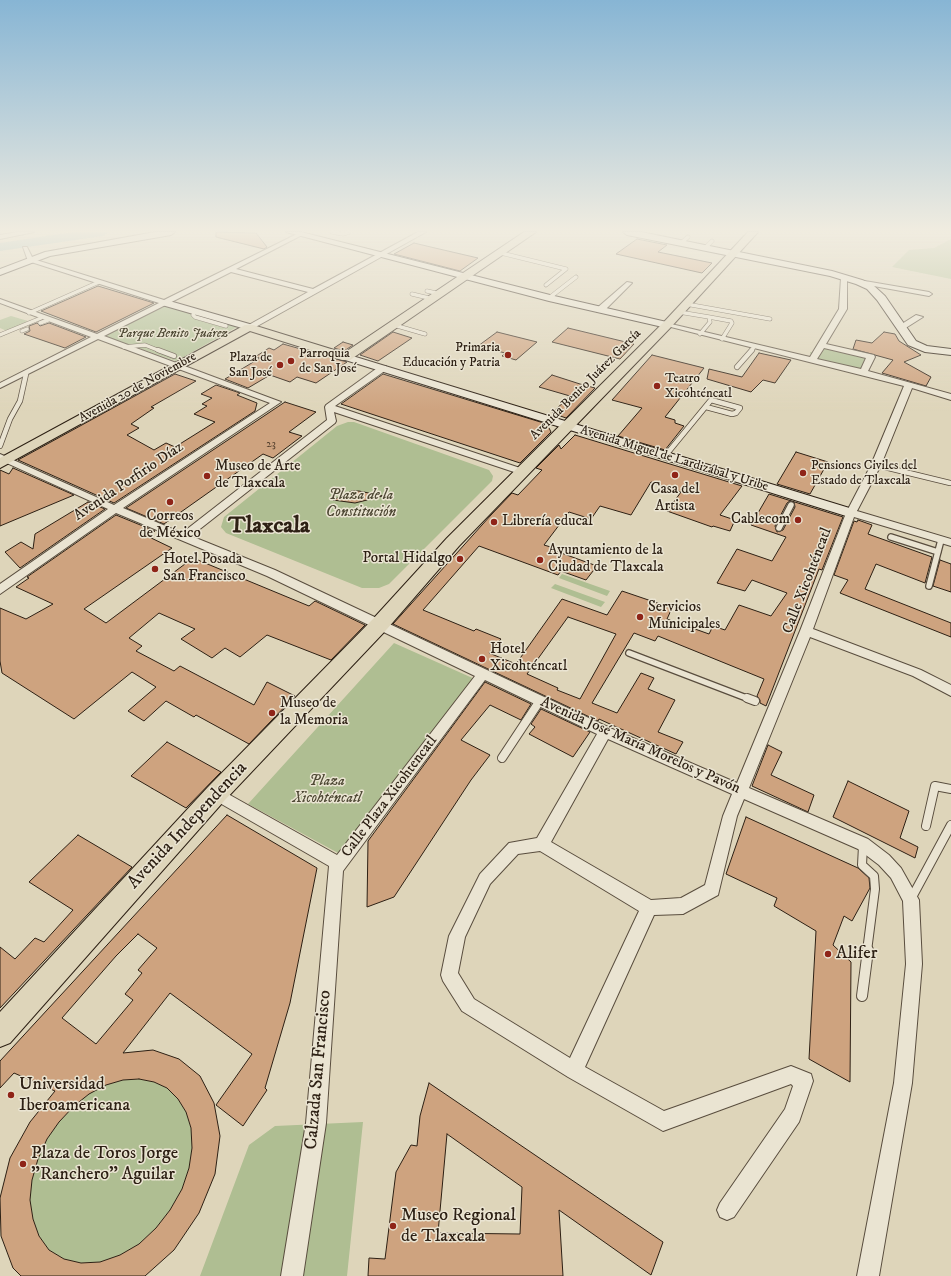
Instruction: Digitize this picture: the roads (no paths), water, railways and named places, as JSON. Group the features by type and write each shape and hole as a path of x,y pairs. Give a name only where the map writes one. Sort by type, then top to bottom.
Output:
{"main road":[{"path":"346,357 440,292"},
{"name":"Avenida Benito Juárez García","path":"523,472 566,426 667,325 697,292"},
{"name":"Avenida Miguel de Lardizábal y Uribe","path":"249,327 346,357"},
{"name":"Avenida 20 de Noviembre","path":"2,460 175,361 249,327"},
{"path":"380,624 453,542 523,472"},
{"name":"Avenida Independencia","path":"0,1033 216,794 380,624"}],"street":[{"name":"Avenida Miguel de Lardizábal y Uribe","path":"129,292 249,327"},
{"path":"0,386 189,292"},
{"name":"Avenida 20 de Noviembre","path":"249,327 315,292"},
{"path":"523,292 863,372 951,397"},
{"path":"600,310 620,292"},
{"path":"812,361 843,309 844,292"},
{"path":"875,292 881,298 912,343 925,349 951,352"},
{"path":"915,292 929,294"},
{"path":"0,301 43,320 98,336 124,347 175,361"},
{"path":"901,327 919,317"},
{"path":"821,345 871,357 863,372"},
{"name":"Avenida Miguel de Lardizábal y Uribe","path":"346,357 664,456 793,500 851,513 946,541"},
{"name":"Avenida Porfirio Díaz","path":"0,590 115,509 277,402 175,361"},
{"path":"330,407 383,368"},
{"name":"Calle Xicohténcatl","path":"649,908 683,906 712,890 730,816 770,707 806,631 851,513 876,465 909,385"},
{"path":"330,407 523,472"},
{"path":"185,536 332,421 330,407"},
{"path":"2,460 115,509 185,536 271,573 380,624"},
{"name":"Avenida José María Morelos y Pavón","path":"380,624 539,702 863,844 884,860 896,873 911,900"},
{"path":"806,631 917,673 951,691"},
{"name":"Calle Plaza Xicohtencatl","path":"216,794 339,864 483,674"},
{"path":"542,844 605,732"},
{"path":"574,1071 649,908 542,844 514,848 485,879 458,936 449,975 468,1005 574,1071 664,1120 791,1075 804,1081 792,1115 727,1210"},
{"name":"Calzada San Francisco","path":"292,1276 316,1123 335,869 339,864"},
{"path":"868,1276 903,1083 914,964 911,900"}],"lane":[{"path":"29,313 77,292"},
{"path":"549,298 557,292"},
{"path":"412,294 434,295"},
{"path":"682,308 709,317 728,320 732,323 722,339"},
{"path":"682,308 770,319"},
{"path":"195,311 193,315 195,317 226,326"},
{"path":"700,334 710,322 709,317"},
{"path":"0,336 43,320"},
{"path":"394,325 425,334"},
{"path":"22,331 27,329"},
{"path":"737,367 754,347"},
{"path":"0,446 10,419 20,401 26,374"},
{"path":"664,456 710,401 715,400 740,408 736,413 732,414 706,407"},
{"path":"876,465 950,483"},
{"path":"780,528 793,500"},
{"path":"891,537 938,552"},
{"path":"929,586 938,552 946,541"},
{"path":"629,653 755,701"},
{"path":"502,758 539,702"},
{"path":"926,826 933,789 935,786 951,789"},
{"path":"911,900 951,825"},
{"path":"862,996 875,889 874,876 862,865 863,844"}],"place":[{"name":"Primaria Educación y Patria","path":"508,355"},
{"name":"Parroquia de San José","path":"291,361"},
{"name":"Plaza de San José","path":"280,365"},
{"name":"Teatro Xicohténcatl","path":"657,386"},
{"name":"Pensiones Civiles del Estado de Tlaxcala","path":"803,473"},
{"name":"Casa del Artista","path":"675,475"},
{"name":"Museo de Arte de Tlaxcala","path":"207,476"},
{"name":"Correos de México","path":"170,502"},
{"name":"Cablecom","path":"798,520"},
{"name":"Librería educal","path":"494,522"},
{"name":"Portal Hidalgo","path":"460,559"},
{"name":"Ayuntamiento de la Ciudad de Tlaxcala","path":"540,560"},
{"name":"Hotel Posada San Francisco","path":"155,569"},
{"name":"Servicios Municipales","path":"640,617"},
{"name":"Hotel Xicohténcatl","path":"482,659"},
{"name":"Museo de la Memoria","path":"272,713"},
{"name":"Alifer","path":"828,954"},
{"name":"Universidad Iberoamericana","path":"11,1095"},
{"name":"Plaza de Toros Jorge \"Ranchero\" Aguilar","path":"23,1164"},
{"name":"Museo Regional de Tlaxcala","path":"393,1226"}],"district":[{"name":"Tlaxcala","path":"269,527"}],"park label":[{"name":"Parque Benito Juárez","path":"173,334"},
{"name":"Plaza de la Constitución","path":"361,504"},
{"name":"Plaza Xicohténcatl","path":"327,790"}]}
